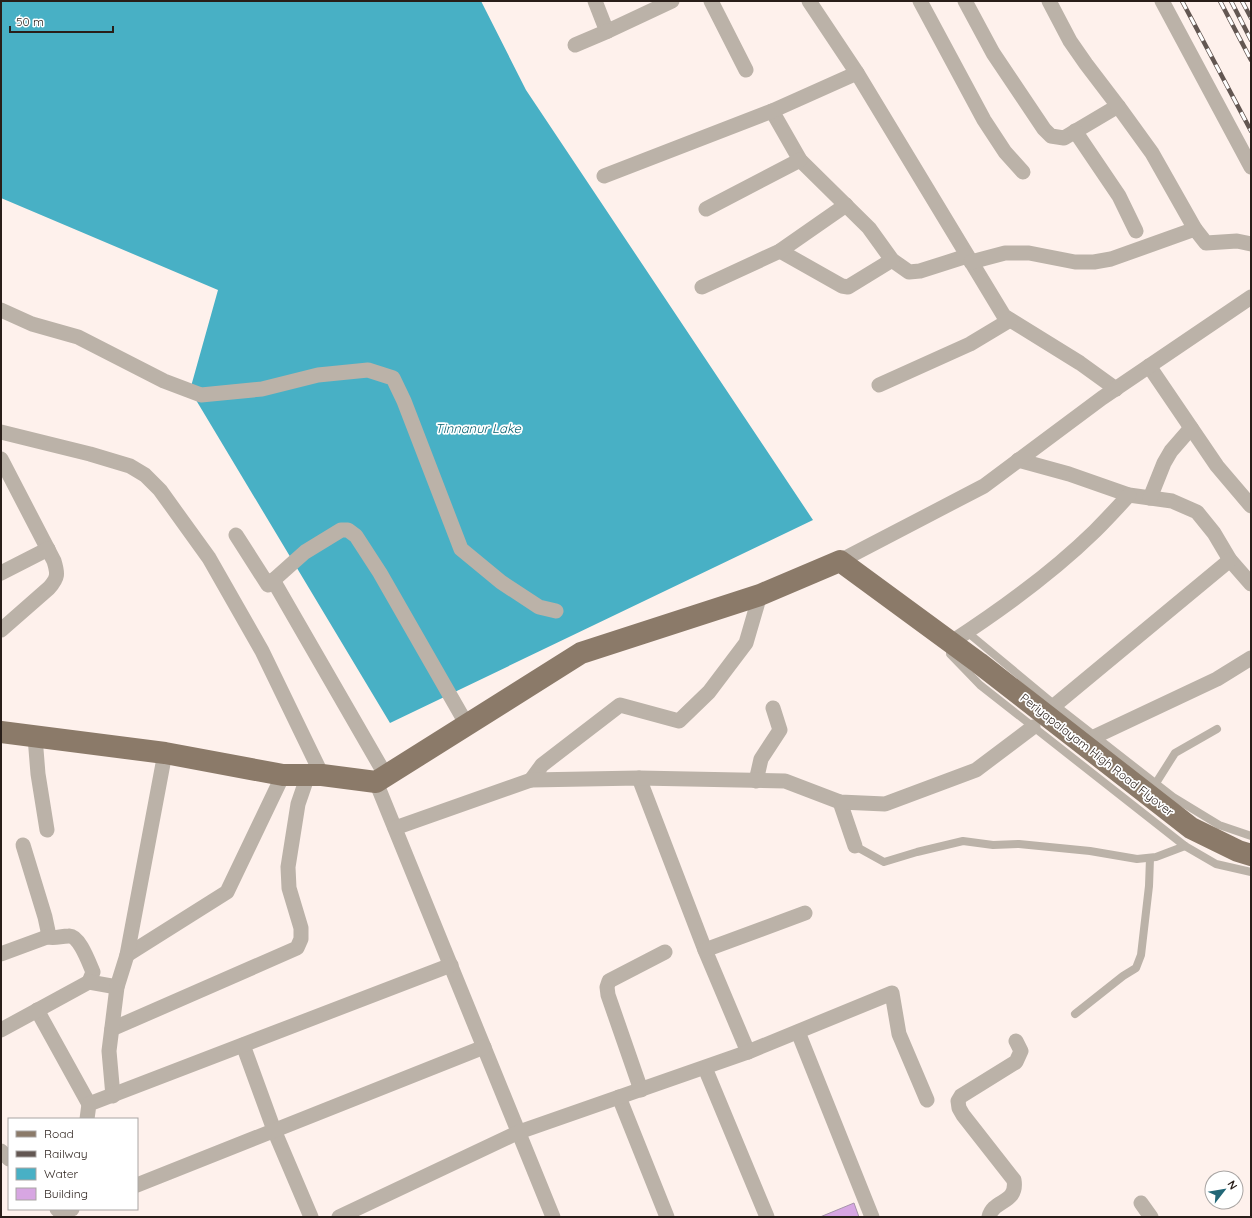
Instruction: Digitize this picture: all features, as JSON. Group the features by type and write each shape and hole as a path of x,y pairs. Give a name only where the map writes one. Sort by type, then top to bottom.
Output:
{"main road":[{"path":"1,732 165,753 283,775 315,775 381,779 581,653 760,595 840,561"},
{"name":"Periyapalayam High Road Flyover","path":"840,561 958,638 979,663 1191,828 1251,855"}],"street":[{"path":"595,1 608,31"},
{"path":"575,45 672,1"},
{"path":"711,1 746,70"},
{"path":"809,1 857,73 1004,316 1080,363 1116,389"},
{"path":"920,1 984,120 1005,152 1023,172"},
{"path":"965,1 993,53 1044,129 1051,136 1064,138 1118,106"},
{"path":"1049,1 1070,40 1086,64 1152,153 1195,229 1206,242 1237,241 1251,244"},
{"path":"1162,1 1251,167"},
{"path":"604,176 772,111 857,73"},
{"path":"772,111 800,160 869,228 892,260 909,272 920,271 969,259 1006,253 1029,253 1075,262 1094,262 1111,259 1195,229"},
{"path":"1075,131 1119,196 1136,231"},
{"path":"706,209 800,160"},
{"path":"702,286 780,251 846,205"},
{"path":"780,251 848,288 892,260"},
{"path":"840,561 984,486 1116,389 1251,297"},
{"path":"1,310 32,324 78,337 164,382 201,395 262,389 318,375 368,370 393,378 404,401 461,549 507,586 538,607 556,611"},
{"path":"879,385 970,344 1010,320"},
{"path":"1149,366 1217,466 1251,506"},
{"path":"1150,498 1164,463 1171,451 1191,428"},
{"path":"1,432 90,454 130,466 145,475 160,490 209,558 262,651 315,775 298,804 288,867 289,888 300,928 301,939 297,948 112,1029"},
{"path":"1,459 54,561 57,572 56,581 1,630"},
{"path":"1018,460 1069,474 1129,495 1172,501 1196,512 1214,533 1230,560 1251,584"},
{"path":"958,638 988,619 1053,568 1095,531 1129,495"},
{"path":"236,535 268,585 305,552 341,530 348,530 356,536 380,572 467,725"},
{"path":"1,573 48,549"},
{"path":"1055,705 1230,560"},
{"path":"273,580 381,779 395,828 553,1217"},
{"path":"532,780 542,765 620,705 679,721 709,692 746,643 760,595"},
{"path":"1096,736 1217,679 1251,658"},
{"path":"756,781 761,759 780,730 773,708"},
{"path":"395,828 532,780 639,778 785,781 840,802 885,804 976,770 1033,727"},
{"path":"35,737 38,774 47,830"},
{"path":"113,1096 109,1052 118,987 127,955 165,753"},
{"path":"127,955 227,892 283,775"},
{"path":"639,778 705,950 748,1052"},
{"path":"840,802 855,846"},
{"path":"23,844 45,917 48,931 47,937"},
{"path":"705,950 805,913"},
{"path":"1,954 47,937 54,938 70,936 75,938 80,945 93,972 89,982"},
{"path":"640,1090 608,995 607,987 609,981 665,952"},
{"path":"89,1104 451,965"},
{"path":"1,1030 89,982 118,987"},
{"path":"339,1217 519,1132 748,1052 892,992 900,1034 927,1100"},
{"path":"37,1010 89,1104 87,1118"},
{"path":"798,1032 872,1217"},
{"path":"989,1217 991,1211 1014,1193 1014,1180 963,1115 959,1108 958,1101 961,1096 1016,1062 1021,1051 1016,1041"},
{"path":"243,1045 274,1130 311,1217"},
{"path":"138,1184 484,1047"},
{"path":"705,1068 767,1217"},
{"path":"619,1098 667,1217"},
{"path":"1141,1203 1151,1217"},
{"path":"58,1210 61,1213 69,1210"}],"lane":[{"path":"1251,836 1219,825 1173,797 1055,705 958,638 950,654 980,685 1185,846 1216,864 1251,872"},
{"path":"1156,783 1175,753 1217,729"},
{"path":"855,846 884,862 963,841 993,844 1019,844 1090,851 1137,859 1156,857 1185,846"},
{"path":"1075,1014 1123,976 1136,968 1141,956 1149,886 1150,858"}],"water":[{"name":"Tinnanur Lake","path":"1,1 481,1 526,90 813,520 390,723 190,390 218,290 1,198"}],"building":[{"path":"854,1203 859,1217 820,1217"}],"railway":[{"path":"1182,1 1251,131"},
{"path":"1220,1 1251,60"},
{"path":"1231,1 1251,40"},
{"path":"1242,1 1251,18"}]}
